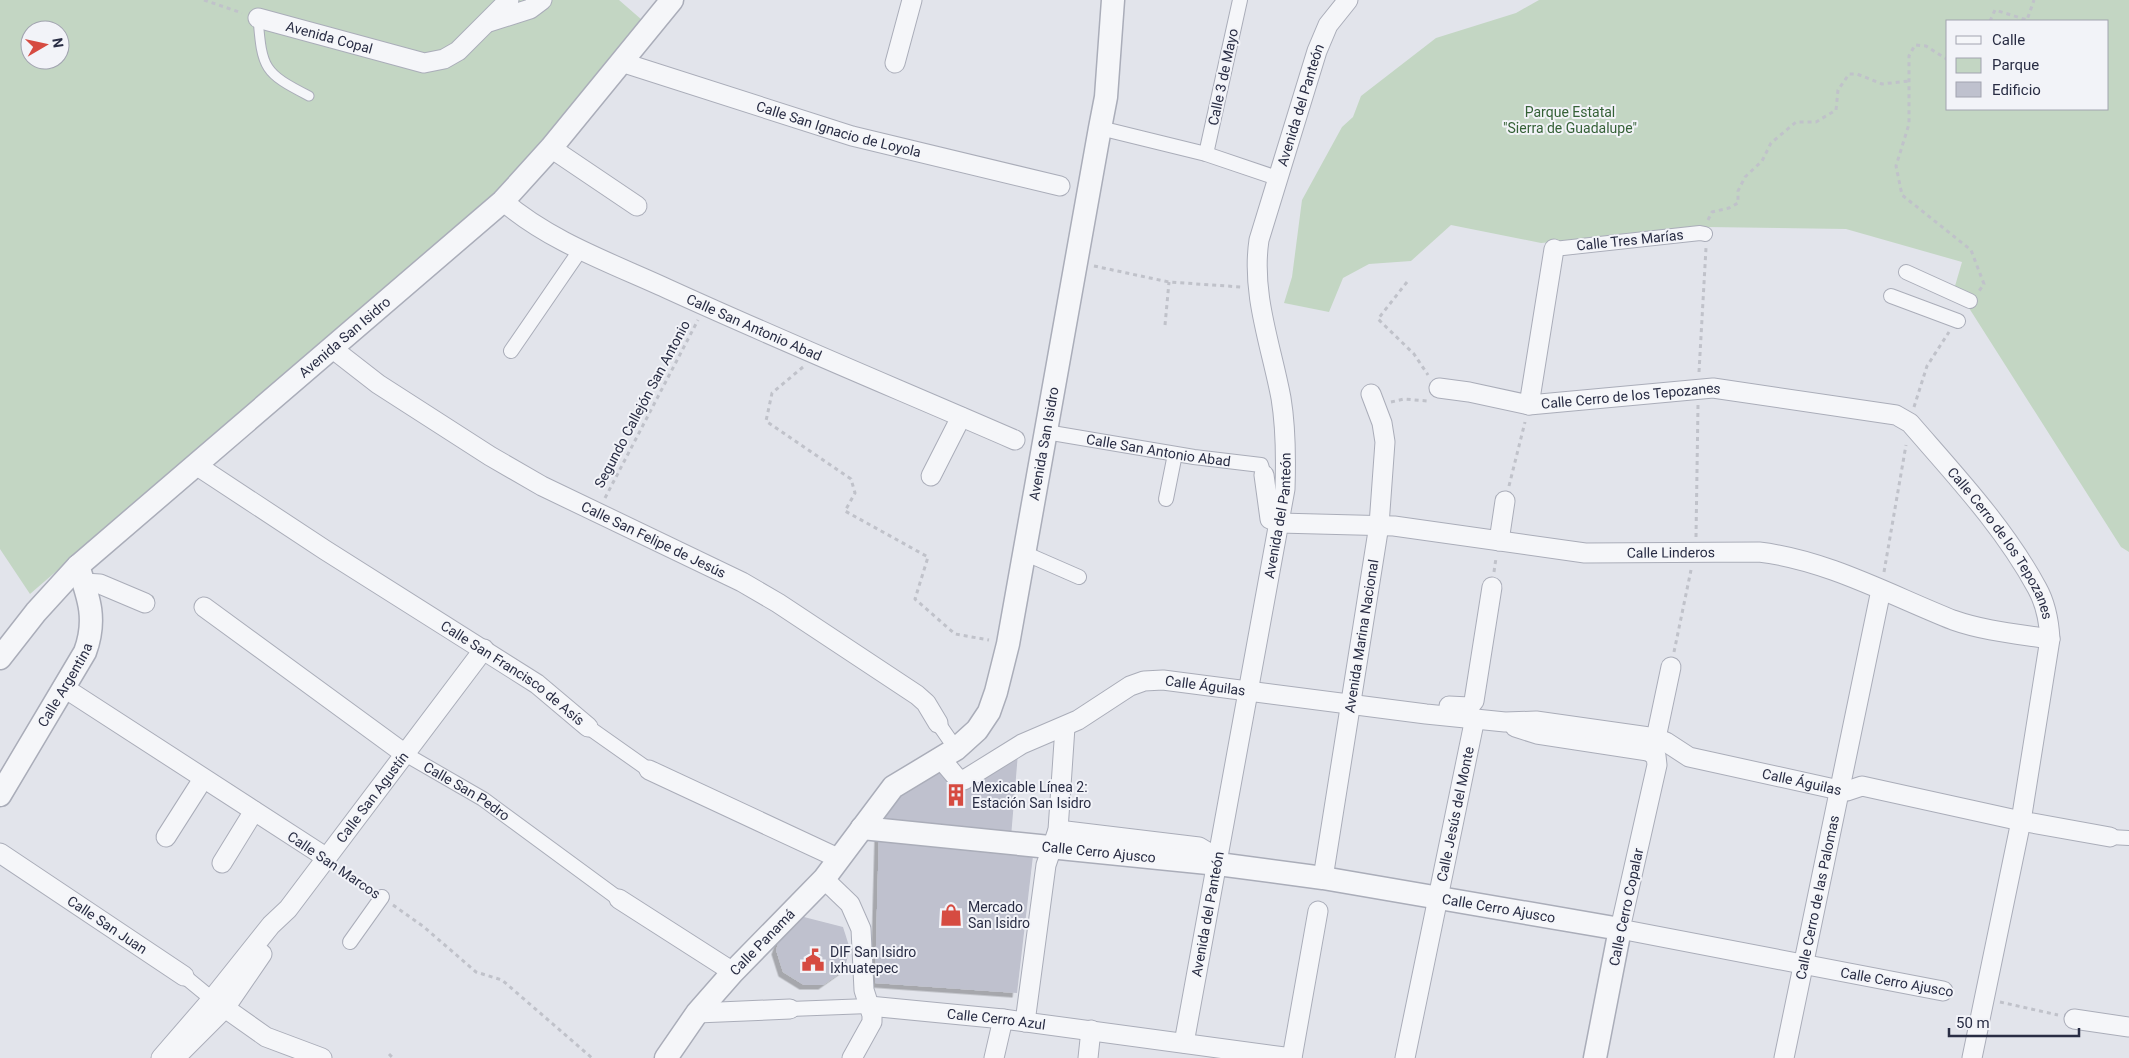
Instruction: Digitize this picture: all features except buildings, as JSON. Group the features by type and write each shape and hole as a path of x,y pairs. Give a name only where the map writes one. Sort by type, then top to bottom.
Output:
{"street":[{"name":"Avenida Copal","path":"258,18 424,63 444,59 458,51 509,0"},
{"name":"Avenida Copal","path":"488,22 530,9 542,0"},
{"name":"Avenida San Isidro","path":"0,658 36,612 81,574 196,465 503,201 551,148 672,0"},
{"path":"895,64 912,0"},
{"name":"Avenida San Isidro","path":"862,828 893,787 948,754 977,730 989,712 1008,644 1106,97 1113,0"},
{"name":"Calle 3 de Mayo","path":"1206,154 1240,0"},
{"name":"Avenida del Panteón","path":"1184,1043 1285,489 1285,437 1281,399 1257,288 1256,264 1260,240 1277,178 1317,51 1328,25 1345,1"},
{"name":"Calle San Ignacio de Loyola","path":"620,62 852,136 1060,186"},
{"path":"1100,128 1206,154 1277,178"},
{"path":"551,148 637,206"},
{"name":"Calle San Antonio Abad","path":"503,201 522,217 581,249 817,355 1015,440"},
{"name":"Calle Tres Marías","path":"1554,250 1700,233 1705,234"},
{"path":"511,351 581,249"},
{"path":"1529,405 1554,250"},
{"path":"1906,272 1970,301"},
{"path":"1892,296 1958,321"},
{"name":"Calle San Felipe de Jesús","path":"333,349 378,384 490,456 542,486 742,582 778,603 917,695 926,703 938,723 948,754"},
{"name":"Calle Cerro de los Tepozanes","path":"1439,388 1469,392 1529,405 1713,388 1904,418 1986,512 2038,589 2045,607 2050,639 2021,821 1972,1058"},
{"name":"Avenida Marina Nacional","path":"1324,878 1379,525 1385,442 1382,423 1371,394"},
{"path":"931,476 961,417"},
{"name":"Calle San Antonio Abad","path":"1046,432 1175,454 1261,464 1264,474"},
{"path":"1166,499 1175,454"},
{"name":"Calle San Francisco de Asís","path":"196,465 325,550 537,684 588,727 649,770 840,859"},
{"path":"1264,474 1270,519 1278,522"},
{"path":"1499,541 1505,501"},
{"name":"Calle Linderos","path":"1278,522 1379,525 1584,553 1695,552 1778,554 1881,590 1969,625 2050,639"},
{"path":"1024,553 1079,577"},
{"path":"81,574 145,603"},
{"name":"Calle Argentina","path":"0,795 85,652 91,638 93,626 81,574"},
{"path":"1400,710 1414,706 1466,707 1472,704 1492,587"},
{"name":"Calle Cerro de las Palomas","path":"1784,1058 1881,590"},
{"name":"Calle San Pedro","path":"204,607 405,754 483,798 619,900 733,972"},
{"name":"Calle San Agustín","path":"161,1058 218,1004 271,924 288,909 484,650"},
{"name":"Calle Cerro Copalar","path":"1595,1058 1620,929 1657,765 1656,747 1671,667"},
{"name":"Calle Águilas","path":"948,754 957,778 964,780 1022,744 1065,727 1116,694 1144,681 1163,680 1505,722 1536,721 1656,747 1666,742 1689,757 1839,790 1847,791 1862,786 2021,821 2110,838 2129,838"},
{"name":"Calle San Marcos","path":"64,687 327,858"},
{"name":"Calle Jesús del Monte","path":"1405,1058 1475,718"},
{"path":"1025,1022 1046,865 1055,838 1065,727"},
{"path":"166,837 203,778"},
{"path":"222,863 254,811"},
{"name":"Calle Cerro Ajusco","path":"862,828 1055,838 1218,864 1324,878 1620,929 1943,991"},
{"name":"Calle Panamá","path":"666,1058 697,1013 733,972 824,880 862,828"},
{"name":"Calle San Juan","path":"0,853 184,976 218,1004 266,1037 322,1058"},
{"path":"824,880 850,904 861,929 864,990 872,1022 852,1058"},
{"path":"350,942 382,897"},
{"path":"1292,1058 1318,911"},
{"path":"175,1058 218,1004"},
{"name":"Calle Cerro Azul","path":"697,1013 869,1006 1003,1019 1292,1058"},
{"path":"994,1058 1003,1019"},
{"path":"2074,1019 2129,1028"},
{"path":"1088,1058 1091,1030"}],"lane":[{"path":"258,18 260,50 264,63 272,74 282,82 309,96"}],"path":[{"path":"204,0 258,18"},
{"path":"1990,20 1995,10 2027,20 2034,0"},
{"path":"1946,59 1926,46 1915,45 1909,56 1909,124 1896,166 1902,195 1971,250 1984,284 1970,301"},
{"path":"1705,234 1712,212 1729,208 1738,203 1739,187 1747,174 1762,161 1774,140 1796,122 1816,122 1836,110 1838,90 1849,74 1857,74 1882,84 1909,81"},
{"path":"1076,263 1169,282 1257,288"},
{"path":"1165,325 1169,282"},
{"path":"1407,282 1378,319 1414,354 1431,383 1439,388"},
{"name":"Segundo Callejón San Antonio","path":"598,513 706,306"},
{"path":"817,355 772,393 766,421 851,479 855,493 845,511 928,557 915,599 955,634 1008,644"},
{"path":"1505,501 1529,405"},
{"path":"1492,587 1499,541"},
{"path":"1671,667 1695,552"},
{"name":"Calle San Marcos","path":"327,858 424,927 476,972 502,980 592,1058"},
{"path":"1984,998 2074,1019"},
{"path":"388,1054 393,1058"}],"green space":[{"path":"0,0 619,0 642,20 499,192 30,594 0,549"},
{"name":"Parque Estatal \"Sierra de Guadalupe\"","path":"1539,0 2129,0 2129,552 2121,547 1955,286 1962,262 1846,229 1706,227 1541,243 1451,225 1411,261 1369,264 1343,278 1329,312 1284,303 1292,277 1302,200 1342,127 1353,117 1361,96 1436,38 1516,13"}],"place":[{"name":"Mexicable Línea 2: Estación San Isidro","path":"956,795"},
{"name":"Mercado San Isidro","path":"951,915"},
{"name":"DIF San Isidro Ixhuatepec","path":"813,960"}]}
